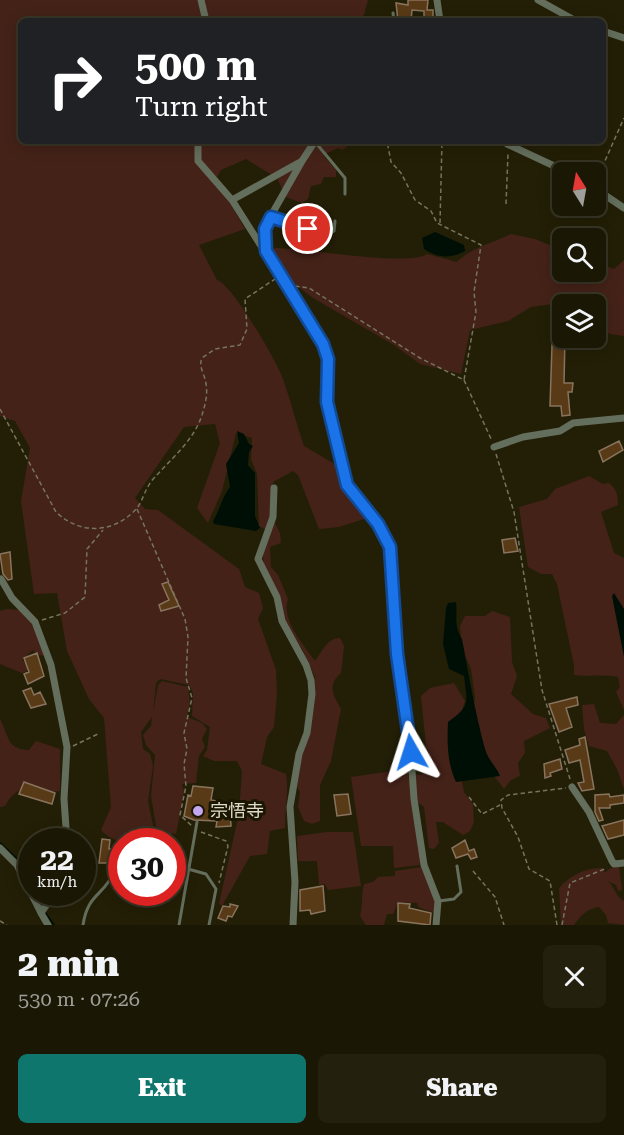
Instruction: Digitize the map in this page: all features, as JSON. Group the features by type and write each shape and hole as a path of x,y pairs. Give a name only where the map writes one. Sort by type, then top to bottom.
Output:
{"street":[{"path":"201,0 205,18"},
{"path":"437,0 440,18"},
{"path":"538,0 571,18"},
{"path":"606,32 624,38"},
{"path":"198,144 198,161 232,200 266,251 280,276 290,288 327,355 327,402 347,485 378,524 390,547 397,654 409,728 414,799 424,864 438,901 436,925"},
{"path":"266,251 265,229 313,144"},
{"path":"510,144 552,165"},
{"path":"232,200 302,161"},
{"path":"606,196 624,208"},
{"path":"494,447 523,437 560,431 573,423 624,418"},
{"path":"274,488 273,517 258,559 277,597 282,621 306,665 312,694 307,734 299,754 290,807 295,882 293,925"},
{"path":"1,579 12,598 35,622 45,644 67,747 64,799 66,828"},
{"path":"572,787 589,812 615,864 624,863"},
{"path":"0,848 17,865 48,925"},
{"path":"40,913 45,906"}],"lane":[{"path":"393,13 394,18"},
{"path":"317,144 345,178 345,194"},
{"path":"271,217 327,235 334,231 335,221"},
{"path":"179,925 197,822"},
{"path":"438,901 453,899 461,892 457,867"},
{"path":"188,869 206,874 216,889 209,925"},
{"path":"83,925 86,906 108,884"}],"path":[{"path":"605,162 624,118"},
{"path":"388,144 391,162 402,172 415,200 431,211 437,223 481,244 474,292 476,312 464,380 494,447 514,512 542,690 572,787 508,795 504,797 501,804 482,814 469,797"},
{"path":"440,224 442,144"},
{"path":"506,144 509,162 506,204"},
{"path":"35,622 58,617 82,601 87,586 87,549 104,528 137,508 146,487 176,455 201,419 207,396 206,382 200,366 202,358 215,349 240,345 247,329 245,299 280,276"},
{"path":"290,288 295,286 309,288 434,367 464,380"},
{"path":"0,409 56,512 77,527 104,528"},
{"path":"137,508 185,618 188,637 186,678 192,698 184,733 187,749 184,764 186,786 180,815 196,829 226,841 228,846 216,889"},
{"path":"67,747 81,744 100,733"},
{"path":"501,804 518,837 529,869 550,881 557,925"},
{"path":"562,925 570,884 615,864"},
{"path":"473,871 495,897 504,925"},
{"path":"0,921 7,925"}],"shaded area":[{"path":"0,0 368,0 364,15 360,18 18,18 18,144 350,144 342,150 338,148 323,155 336,170 336,177 324,177 321,184 311,186 308,199 302,203 286,197 277,178 246,159 221,170 216,179 245,229 199,245 217,280 233,295 243,309 272,357 283,379 304,446 338,466 344,488 367,518 339,527 319,529 298,475 293,471 273,482 272,517 280,533 281,543 270,547 271,567 278,575 288,599 290,623 315,661 332,640 340,638 344,646 341,673 333,686 334,695 341,709 331,761 320,785 320,821 312,824 304,821 298,807 300,792 297,786 315,677 302,649 284,620 280,608 281,598 264,566 263,556 267,539 265,529 259,526 257,474 251,459 252,438 236,433 222,491 208,523 197,508 220,443 215,424 184,427 135,498 145,509 158,510 239,569 245,587 259,593 263,608 258,619 276,670 277,693 274,727 267,737 261,764 286,774 285,828 270,831 267,854 250,856 222,906 219,904 239,813 242,771 237,761 214,761 203,756 207,750 210,727 192,716 193,693 189,685 160,679 156,683 153,713 158,685 162,681 188,687 190,703 187,717 202,723 207,729 202,739 205,747 199,756 196,783 182,784 184,792 177,828 156,828 151,796 155,755 146,745 143,735 151,726 152,717 141,732 143,749 150,754 153,766 148,801 154,828 108,828 108,836 101,830 111,807 104,718 89,699 67,651 57,593 34,594 21,501 30,448 15,421 0,416"},
{"path":"435,232 464,245 465,251 444,256 424,249 422,238"},
{"path":"511,234 535,239 552,246 552,282 606,282 606,266 614,269 624,260 624,336 606,332 606,294 552,294 552,304 531,307 508,321 470,330 461,374 420,364 394,345 313,298 283,275 271,255 275,248 400,259 427,254 457,262 476,249"},
{"path":"237,431 244,434 249,444 253,446 249,452 248,465 255,473 255,516 260,528 256,531 214,524 213,521 230,487 226,464 239,443"},
{"path":"589,476 603,484 612,485 618,499 618,505 601,512 614,553 624,558 624,710 616,692 620,687 618,677 574,675 574,665 557,584 552,574 541,574 528,567 519,507 547,499 555,489"},
{"path":"614,593 624,609 624,657 612,596"},
{"path":"456,602 457,625 462,639 481,735 486,753 500,776 456,782 449,760 448,722 464,707 466,692 464,676 449,669 443,644 446,608 448,603"},
{"path":"20,610 32,623 47,656 38,655 33,650 22,660 27,664 27,671 22,673 0,664 0,611"},
{"path":"492,611 510,617 512,662 517,676 511,694 533,714 546,718 550,728 524,741 525,753 518,763 520,776 511,780 504,789 492,773 471,715 475,698 471,669 462,649 460,626 465,616 485,616"},
{"path":"454,683 465,701 459,720 460,772 464,792 473,804 474,822 470,831 463,835 443,822 436,822 439,843 434,849 429,848 424,807 417,802 414,774 421,775 428,765 421,696 430,688"},
{"path":"594,704 600,723 616,724 624,715 624,789 607,751 589,746 584,729 582,705"},
{"path":"0,719 10,741 16,748 29,750 36,741 60,749 60,791 24,789 17,791 5,806 0,807"},
{"path":"407,769 419,834 420,865 394,868 393,846 361,846 351,777"},
{"path":"327,832 353,832 361,886 328,890 325,884 319,885 317,861 298,861 297,836"},
{"path":"619,866 622,890 618,891 616,885 608,881 624,901 624,925 608,923 606,915 599,907 585,913 574,925 561,925 559,888 573,876 585,871 603,868 605,873"},
{"path":"421,867 436,899 434,913 418,907 417,903 398,902 393,914 387,914 384,925 366,925 360,916 364,884 373,882 378,877 395,876 395,871"}],"building":[{"path":"408,0 428,0 427,10 433,10 433,18 424,18 424,11 412,10 411,18 398,18 396,3 408,5"},
{"path":"552,345 552,348 565,348 564,383 573,383 572,392 568,392 570,415 562,416 561,406 550,406"},
{"path":"619,441 623,450 603,462 599,451"},
{"path":"515,538 518,551 504,553 502,540"},
{"path":"10,552 12,579 8,580 3,574 0,554"},
{"path":"168,582 179,606 161,611 159,605 169,600 162,584"},
{"path":"37,653 44,676 28,684 24,674 29,672 24,658"},
{"path":"31,688 34,695 40,692 46,704 31,708 23,691"},
{"path":"577,697 578,705 566,708 572,727 559,732 549,704"},
{"path":"585,737 594,789 582,791 578,783 584,782 580,760 569,763 565,750 580,745 579,739"},
{"path":"560,759 562,769 550,773 551,776 545,778 544,764"},
{"path":"24,782 55,793 52,804 19,794"},
{"name":"宗悟寺","path":"193,786 213,788 211,800 222,802 221,811 230,812 231,826 216,827 217,821 194,820 184,816 188,795 191,796"},
{"path":"348,794 351,814 337,816 334,795"},
{"path":"609,794 610,797 624,795 624,803 610,805 610,808 599,808 603,820 599,821 595,812 595,795"},
{"path":"624,820 624,835 608,839 602,826"},
{"path":"102,839 108,840 108,863 99,863"},
{"path":"465,840 469,851 474,849 477,857 471,859 468,854 456,858 452,848"},
{"path":"323,886 325,911 311,914 310,910 300,911 300,890"},
{"path":"398,903 410,904 409,908 431,913 430,925 398,921"},
{"path":"230,904 238,906 232,917 228,916 226,921 218,918 223,906 230,907"}],"waterway":[{"path":"0,843 18,860"},
{"path":"44,911 54,925"}],"place":[{"name":"宗悟寺","path":"198,811"}],"route":[{"path":"308,229 271,217 265,229 266,251 323,344 328,359 327,402 347,485 378,524 390,547 394,571 397,654 411,752"}]}
